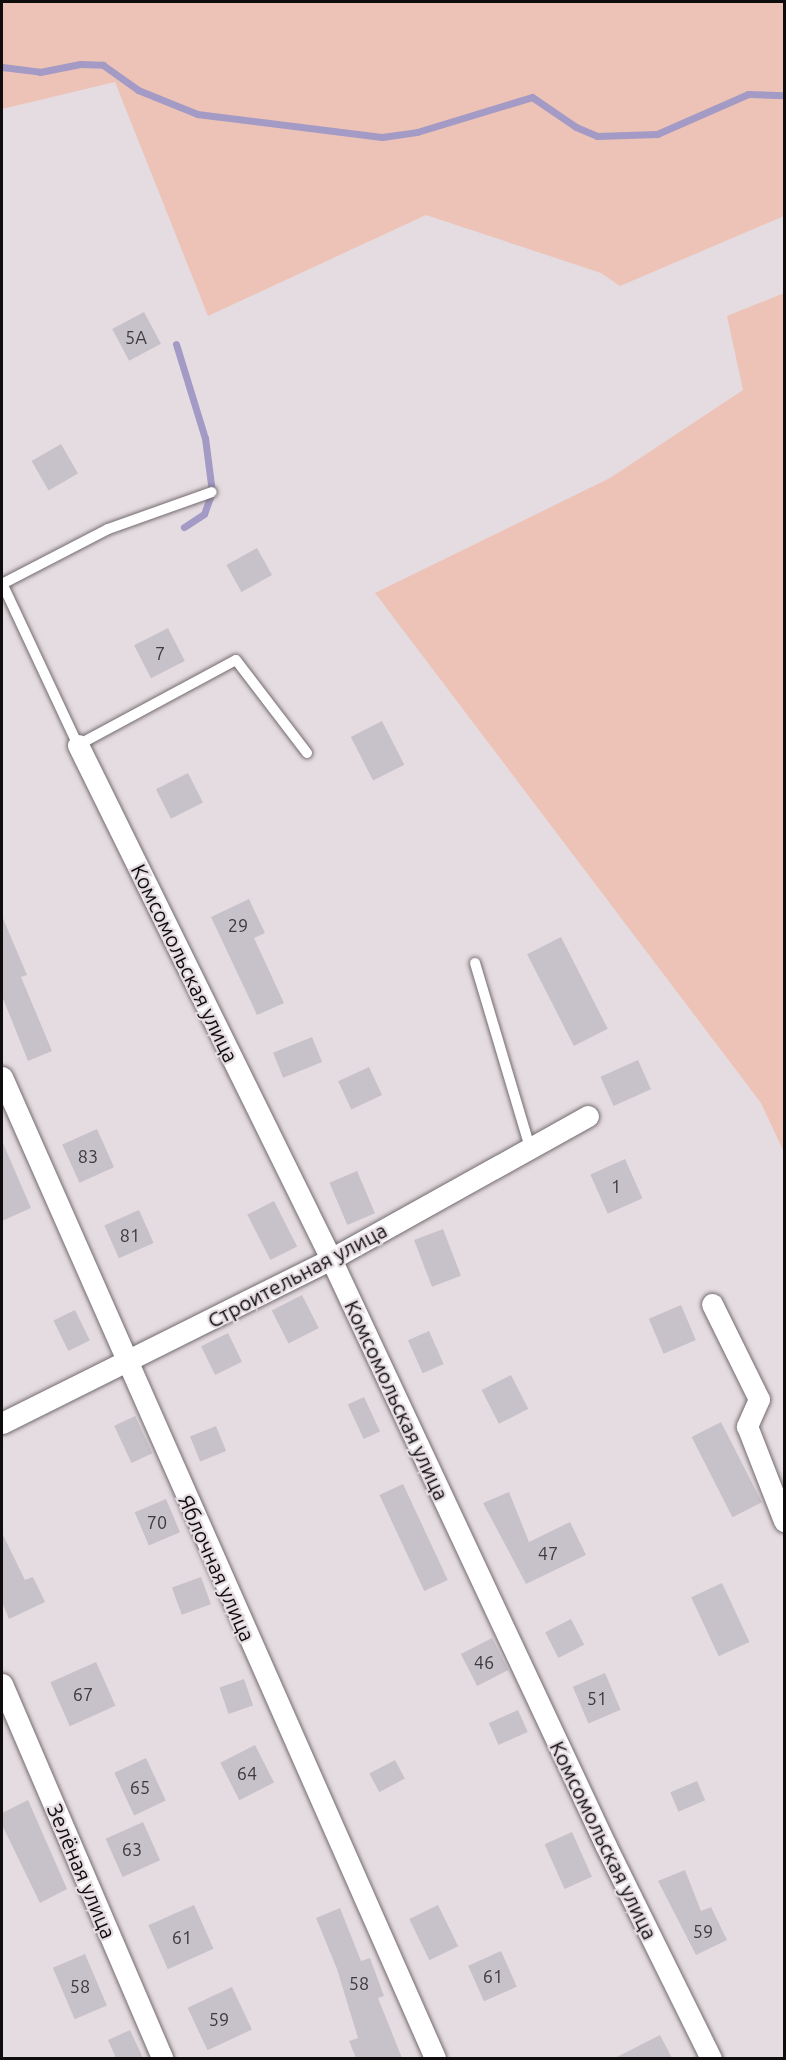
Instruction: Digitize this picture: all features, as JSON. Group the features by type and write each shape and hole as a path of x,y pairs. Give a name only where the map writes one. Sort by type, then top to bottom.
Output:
{"street":[{"name":"Комсомольская улица","path":"78,745 331,1259 606,1846 711,2058"},
{"name":"Яблочная улица","path":"2,1077 126,1365 435,2058"},
{"name":"Строительная улица","path":"2,1423 126,1365 331,1259 588,1116"},
{"path":"712,1304 759,1399 747,1426 784,1521"},
{"name":"Зелёная улица","path":"2,1683 162,2058"}],"lane":[{"path":"212,492 108,529 2,583 78,745 236,660 307,753"},
{"path":"475,963 530,1148"}],"shaded area":[{"path":"2,2 784,2 784,216 620,286 601,273 426,215 208,316 115,82 2,109"},
{"path":"784,293 784,1152 761,1103 375,593 610,478 743,390 727,316"}],"building":[{"path":"144,312 161,344 129,361 112,329"},
{"path":"61,444 78,473 49,490 32,461"},
{"path":"257,548 272,575 241,592 226,565"},
{"path":"168,628 185,661 151,678 134,645"},
{"path":"382,721 404,765 373,781 351,737"},
{"path":"188,773 203,802 171,819 156,789"},
{"path":"249,899 265,933 254,938 284,1003 257,1015 211,917"},
{"path":"2,916 27,975 21,977 52,1051 28,1061 2,996"},
{"path":"561,937 608,1029 574,1046 527,954"},
{"path":"312,1037 322,1062 283,1078 273,1053"},
{"path":"638,1060 651,1089 614,1106 601,1077"},
{"path":"369,1067 382,1095 351,1109 338,1081"},
{"path":"97,1129 114,1167 79,1183 62,1144"},
{"path":"2,1141 31,1208 2,1221"},
{"path":"625,1159 642,1198 608,1214 590,1174"},
{"path":"357,1171 375,1213 347,1225 329,1183"},
{"path":"274,1201 297,1246 270,1260 247,1215"},
{"path":"139,1210 154,1243 119,1258 104,1225"},
{"path":"443,1229 461,1276 432,1287 414,1240"},
{"path":"302,1295 319,1328 289,1343 272,1310"},
{"path":"681,1305 696,1340 664,1354 649,1319"},
{"path":"75,1310 90,1341 68,1351 53,1321"},
{"path":"429,1331 444,1364 423,1373 408,1340"},
{"path":"228,1333 242,1362 215,1375 201,1346"},
{"path":"511,1375 528,1409 499,1424 482,1390"},
{"path":"364,1397 380,1431 364,1439 348,1405"},
{"path":"135,1416 152,1453 131,1463 114,1426"},
{"path":"721,1422 762,1502 732,1517 692,1437"},
{"path":"216,1426 226,1451 200,1462 190,1436"},
{"path":"403,1484 448,1580 424,1591 379,1495"},
{"path":"509,1492 529,1542 570,1522 586,1555 526,1584 483,1503"},
{"path":"166,1499 180,1532 149,1545 135,1512"},
{"path":"2,1533 25,1580 33,1577 45,1602 9,1619 2,1602"},
{"path":"201,1577 211,1604 182,1615 172,1588"},
{"path":"722,1583 749,1642 719,1656 691,1597"},
{"path":"571,1619 584,1645 558,1658 545,1632"},
{"path":"492,1638 508,1670 477,1686 461,1654"},
{"path":"96,1662 116,1706 70,1726 50,1682"},
{"path":"605,1673 621,1710 588,1723 573,1687"},
{"path":"244,1679 253,1705 229,1714 219,1687"},
{"path":"518,1710 528,1732 499,1745 489,1723"},
{"path":"255,1745 274,1782 239,1800 220,1763"},
{"path":"146,1758 166,1801 134,1815 114,1773"},
{"path":"395,1760 405,1779 379,1792 369,1774"},
{"path":"697,1781 705,1800 679,1812 670,1792"},
{"path":"28,1800 67,1889 40,1903 2,1825 2,1813"},
{"path":"143,1822 160,1860 123,1877 106,1839"},
{"path":"572,1832 592,1877 565,1889 545,1844"},
{"path":"685,1870 701,1911 711,1907 727,1940 696,1955 658,1881"},
{"path":"194,1905 214,1949 168,1969 148,1925"},
{"path":"438,1905 458,1946 429,1960 409,1919"},
{"path":"340,1908 361,1961 370,1958 384,1996 378,1998 402,2058 356,2058 349,2041 358,2038 337,1969 316,1918"},
{"path":"501,1951 517,1987 484,2001 468,1966"},
{"path":"85,1954 107,2006 75,2019 53,1968"},
{"path":"232,1987 252,2030 207,2050 188,2008"},
{"path":"130,2030 143,2058 116,2058 108,2040"},
{"path":"660,2035 672,2058 615,2058"}],"waterway":[{"path":"2,67 40,72 80,64 103,65 138,90 197,114 382,137 417,132 532,97 576,127 597,136 657,134 748,94 784,95"},
{"path":"176,344 205,438 212,492 204,514 184,527"}]}
